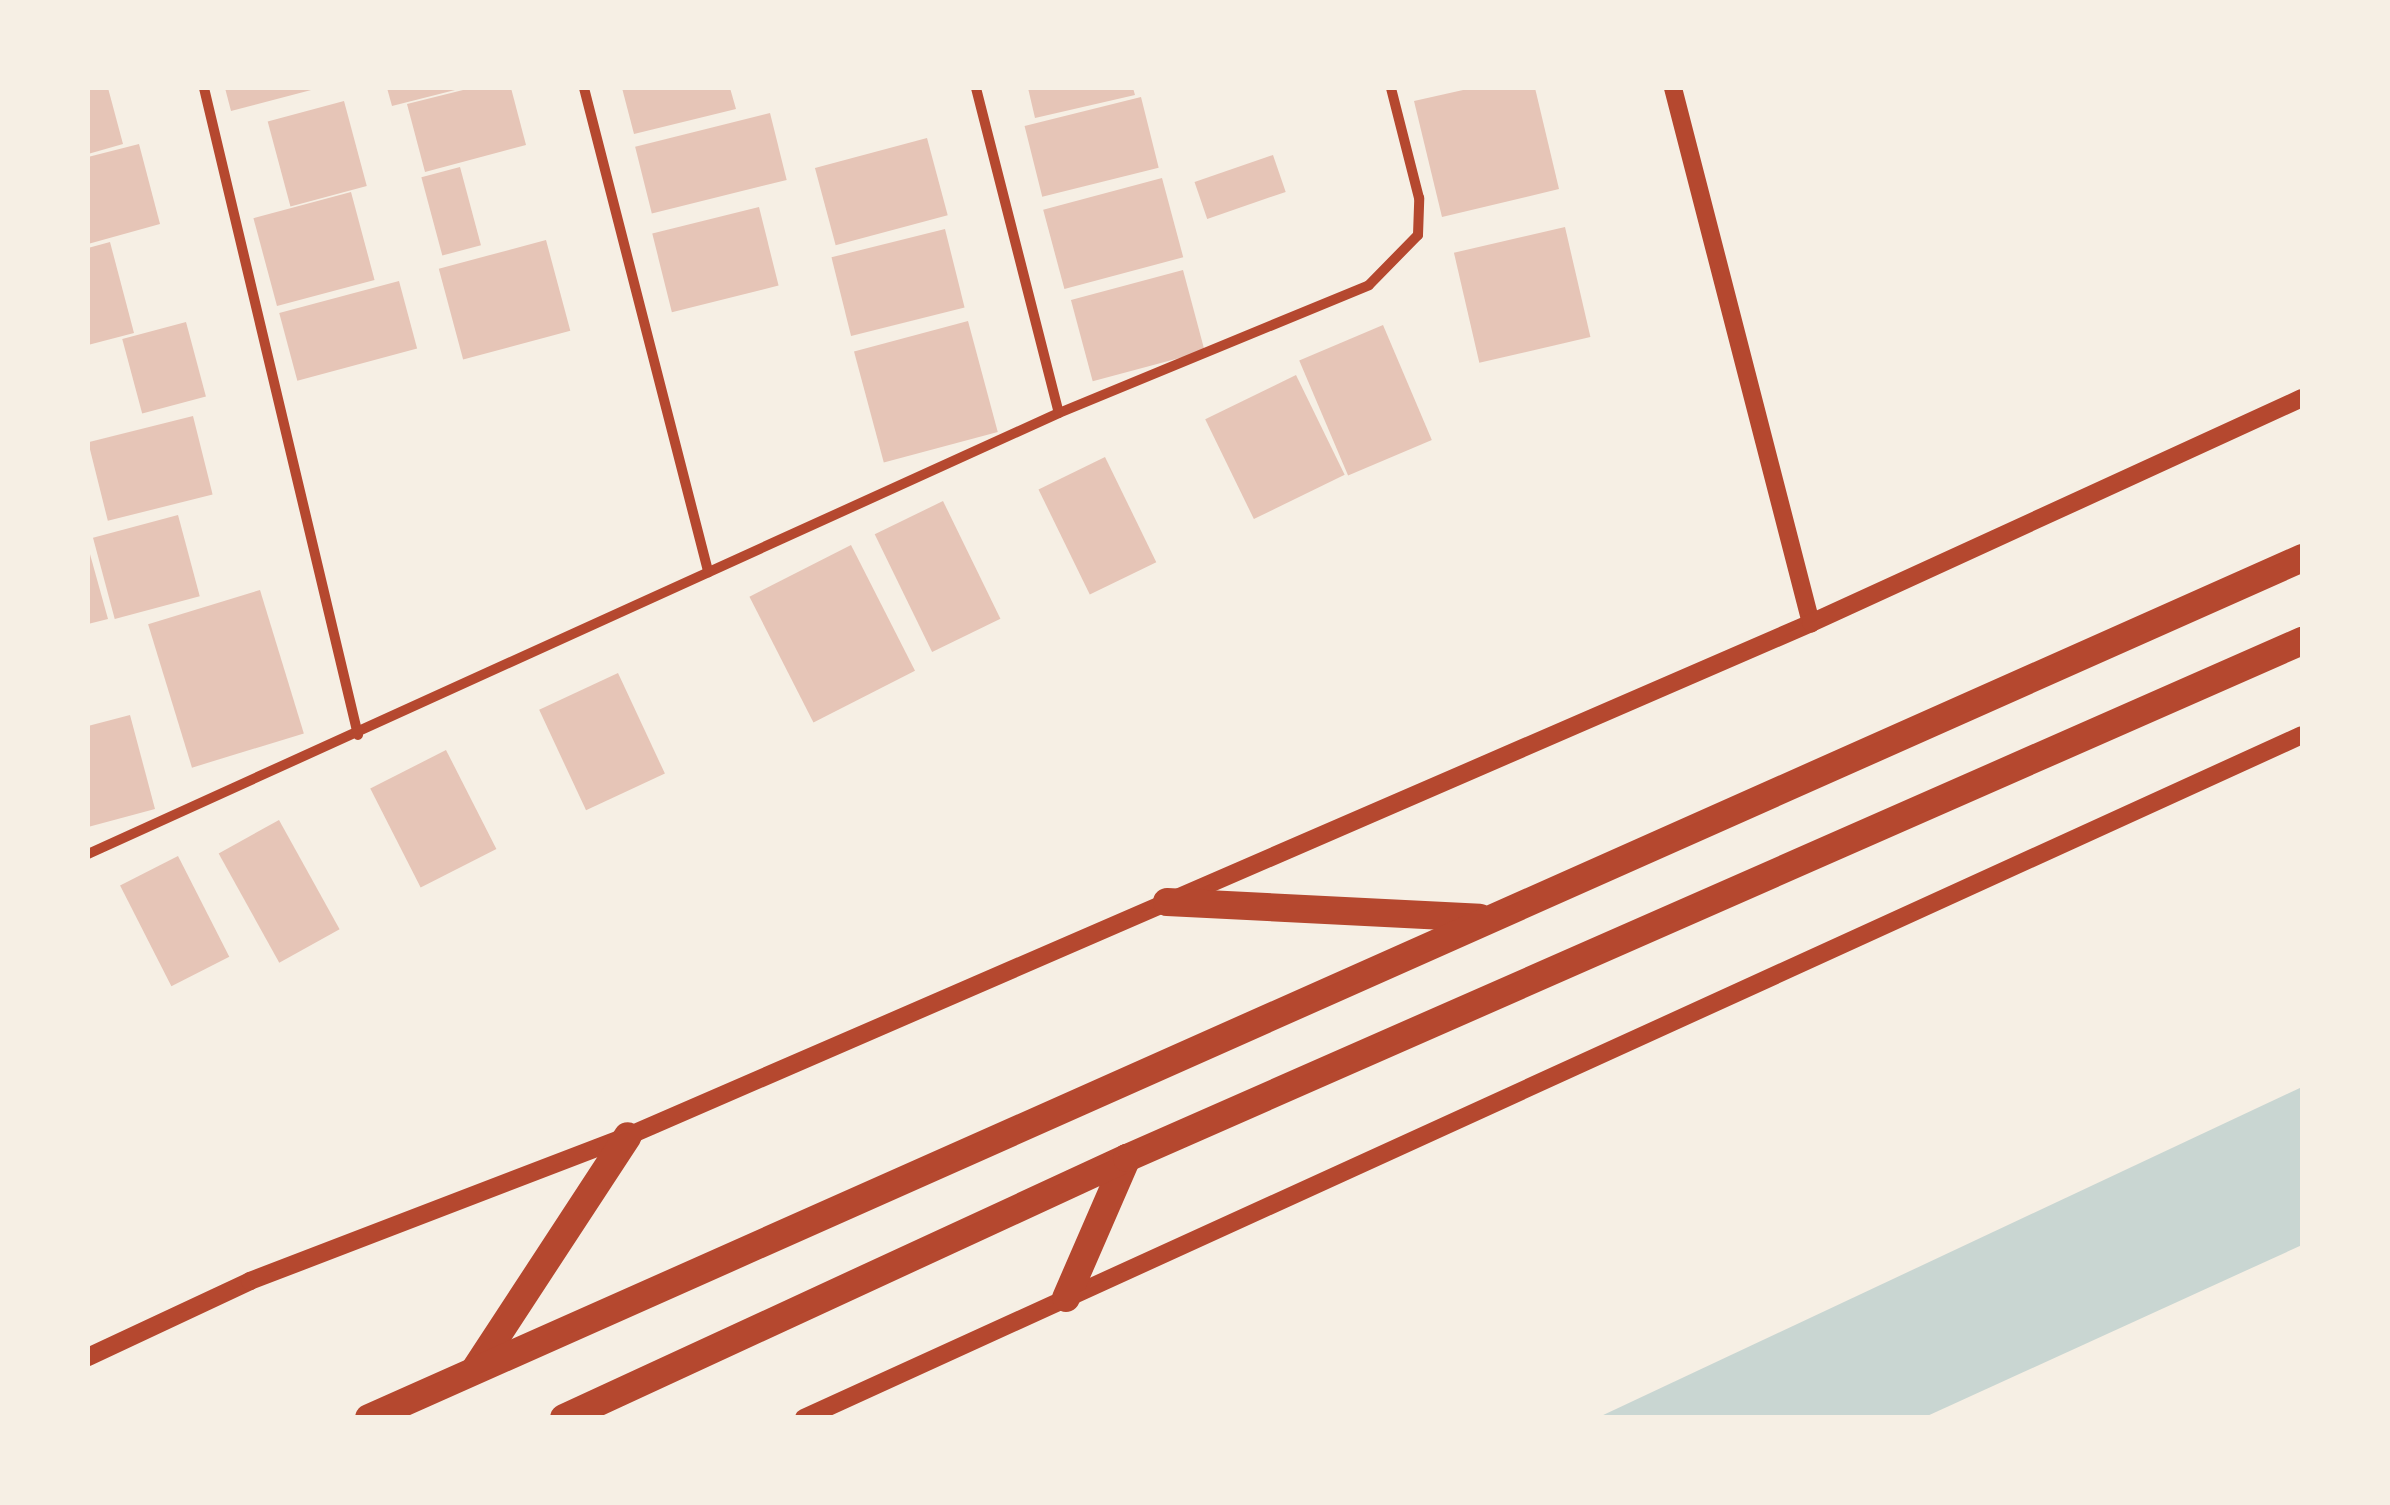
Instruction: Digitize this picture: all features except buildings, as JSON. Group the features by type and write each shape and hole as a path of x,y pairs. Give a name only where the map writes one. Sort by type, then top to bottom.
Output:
{"highway":[{"path":"369,1418 1484,918 2302,558"},
{"path":"564,1418 1127,1158 2302,641"},
{"path":"1166,902 1484,918"},
{"path":"476,1369 628,1136"},
{"path":"1066,1298 1127,1158"}],"street":[{"path":"204,88 358,735"},
{"path":"584,88 708,572"},
{"path":"976,88 1060,413"},
{"path":"88,854 358,735 1060,413 1369,285 1402,258 1418,236 1419,198 1391,88"},
{"path":"1673,88 1811,623"},
{"path":"88,1357 250,1281 628,1136 1811,623 2302,398"},
{"path":"804,1418 2302,735"}],"shaded area":[{"path":"2302,1087 2302,1245 1925,1417 1599,1417"}]}
